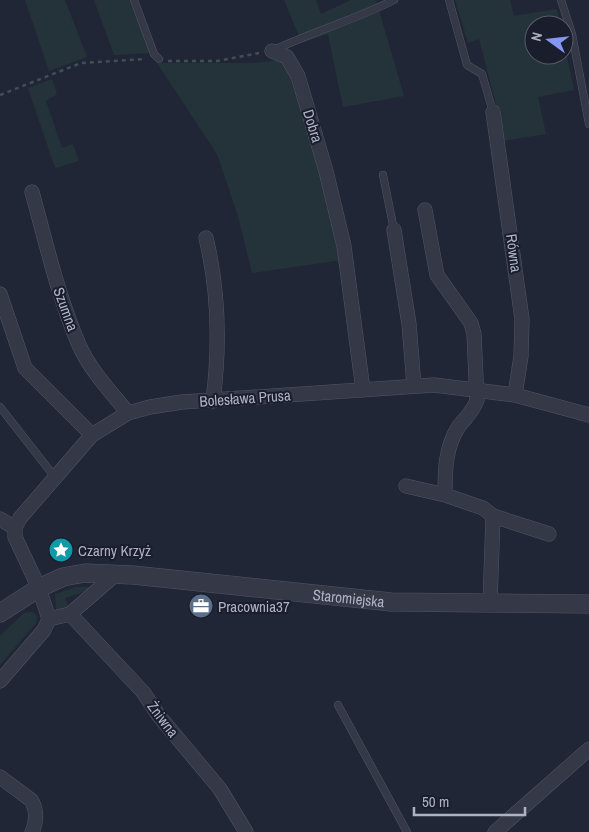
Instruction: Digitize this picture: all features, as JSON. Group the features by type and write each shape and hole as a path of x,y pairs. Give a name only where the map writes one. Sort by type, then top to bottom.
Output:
{"street":[{"name":"Dobra","path":"272,51 287,57 298,76 326,171 344,246 363,390"},
{"name":"Równa","path":"492,112 522,319 521,356 515,395"},
{"name":"Szumna","path":"32,192 58,288 80,346 107,387 128,413"},
{"path":"425,210 437,275 471,323 477,389 477,400 474,410 452,438 446,455 445,495"},
{"path":"394,230 409,324 414,386"},
{"path":"206,238 212,260 219,327 213,401"},
{"path":"0,294 25,368 92,435"},
{"name":"Bolesława Prusa","path":"15,528 26,509 92,435 128,413 165,404 414,386 448,386 515,395 589,415"},
{"path":"406,486 445,495 483,508 493,516 549,534"},
{"path":"490,604 493,516"},
{"path":"0,519 15,528 16,537 39,588 49,619 44,630 0,681"},
{"path":"49,619 70,614 116,574"},
{"name":"Staromiejska","path":"0,613 39,588 69,575 116,574 382,601 589,604"},
{"name":"Żniwna","path":"70,614 143,692 159,716 220,789 246,832"},
{"path":"495,832 588,754"},
{"path":"0,777 35,805 32,832"}],"lane":[{"path":"134,0 154,54 159,59"},
{"path":"272,51 294,40 364,15 394,0"},
{"path":"449,0 468,65 482,74 492,112"},
{"path":"561,0 572,34 589,124"},
{"path":"383,175 394,230"},
{"path":"0,408 54,476"},
{"path":"338,705 407,832"}],"path":[{"path":"0,94 82,64 159,59 168,61 217,61 272,51"}],"shaded area":[{"path":"25,0 65,0 87,57 49,71"},
{"path":"94,0 129,0 151,53 114,55"},
{"path":"284,0 316,0 321,14 351,0 376,0 404,96 343,107 328,34 302,43"},
{"path":"455,0 510,0 514,16 557,9 558,15 524,15 524,65 569,65 574,90 538,97 546,134 502,141 496,104 479,39 468,43"},
{"path":"280,60 293,77 329,196 342,260 252,273 238,216 217,154 157,63 255,63"},
{"path":"52,79 57,94 46,101 62,148 73,144 79,161 55,168 28,88"},
{"path":"76,587 93,587 87,591 65,598 69,608 56,610 55,594"},
{"path":"33,612 37,616 36,623 0,665 0,636 24,613"}],"place":[{"name":"Czarny Krzyż","path":"61,550"},
{"name":"Pracownia37","path":"201,606"}]}
